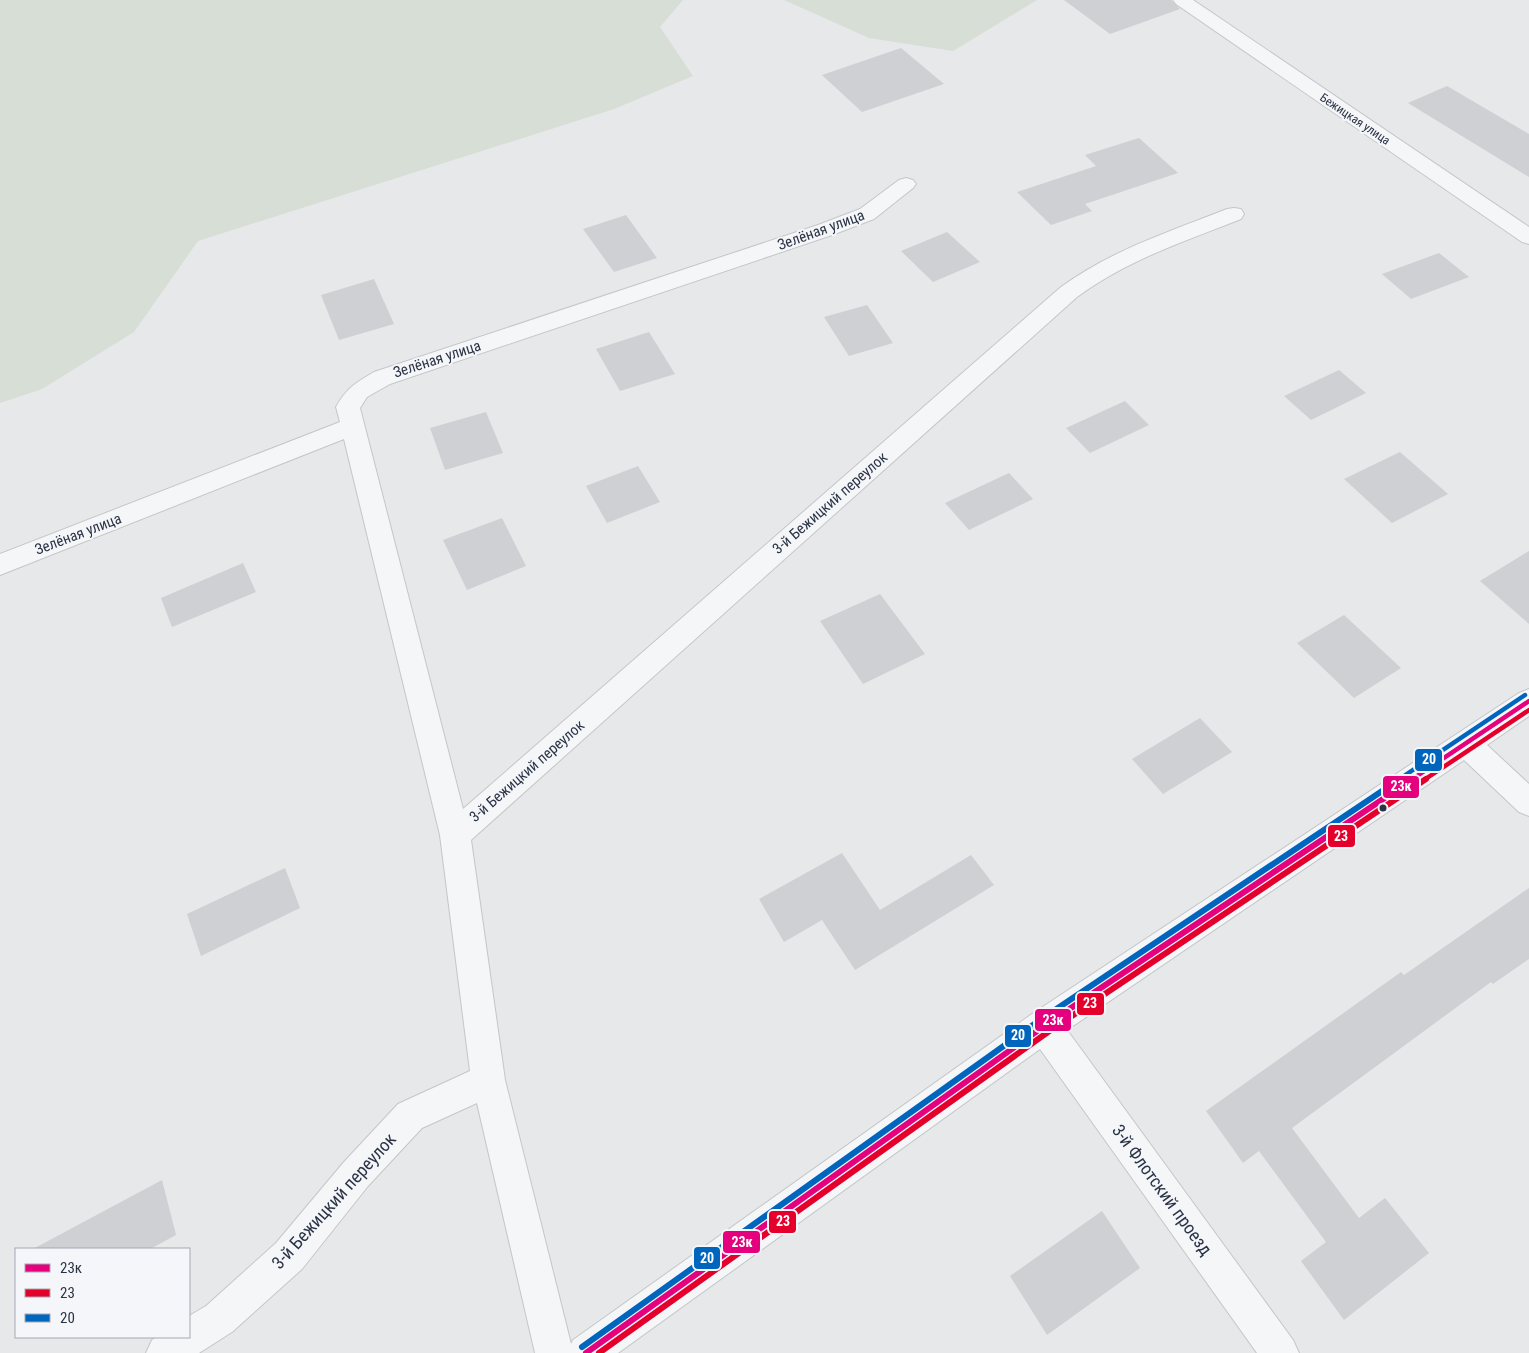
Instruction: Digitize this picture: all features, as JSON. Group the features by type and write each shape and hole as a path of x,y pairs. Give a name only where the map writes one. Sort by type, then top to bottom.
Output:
{"street":[{"name":"Бежицкая улица","path":"1182,0 1529,237"},
{"name":"Зелёная улица","path":"0,565 353,426 348,407 359,391 382,378 825,230 867,214 906,184"},
{"name":"3-й Бежицкий переулок","path":"454,835 1069,292 1095,273 1133,254 1234,214"},
{"path":"353,426 454,835 488,1080 554,1353"},
{"path":"586,1353 1044,1026 1529,700"},
{"path":"1466,742 1529,802"},
{"name":"3-й Флотский проезд","path":"1044,1026 1280,1353"},
{"name":"3-й Бежицкий переулок","path":"190,1337 219,1319 289,1256 356,1174 410,1116 488,1080"},
{"name":"3-й Бежицкий переулок","path":"164,1353 188,1338"}],"shaded area":[{"path":"0,0 683,0 660,27 693,76 614,109 198,241 134,332 42,389 0,403"},
{"path":"784,0 1037,0 953,51 869,38"}],"building":[{"path":"1064,0 1171,0 1180,9 1110,34"},
{"path":"901,48 944,84 862,112 822,75"},
{"path":"1447,86 1529,134 1529,177 1408,103"},
{"path":"1139,138 1178,173 1085,204 1092,211 1051,225 1017,192 1096,166 1085,155"},
{"path":"626,215 657,258 614,272 583,229"},
{"path":"947,232 980,262 933,282 901,251"},
{"path":"1439,253 1469,277 1411,299 1382,274"},
{"path":"374,279 394,324 339,340 321,295"},
{"path":"867,305 893,343 849,356 824,317"},
{"path":"649,332 675,374 620,391 596,349"},
{"path":"1339,370 1366,393 1311,420 1284,396"},
{"path":"1125,401 1149,425 1090,453 1066,428"},
{"path":"486,412 503,453 445,470 430,428"},
{"path":"1400,452 1448,494 1392,523 1344,479"},
{"path":"638,466 660,502 607,523 586,486"},
{"path":"1009,473 1033,499 969,530 945,503"},
{"path":"502,518 526,566 467,590 443,540"},
{"path":"1529,551 1529,624 1480,581"},
{"path":"243,563 256,592 172,627 161,598"},
{"path":"880,594 925,654 863,684 820,621"},
{"path":"1344,615 1401,668 1354,698 1297,643"},
{"path":"1200,718 1232,752 1163,794 1132,759"},
{"path":"842,853 880,910 971,855 994,885 855,970 822,920 784,942 759,899"},
{"path":"285,868 300,908 201,956 187,914"},
{"path":"1529,888 1529,959 1493,984 1491,982 1292,1128 1359,1218 1385,1198 1429,1253 1344,1320 1301,1261 1326,1242 1259,1151 1243,1163 1206,1111 1401,972 1404,975"},
{"path":"162,1180 176,1235 152,1248 35,1248"},
{"path":"1102,1211 1140,1268 1047,1335 1010,1276"}],"transit line":[{"name":"20","path":"582,1347 1040,1020 1525,695"},
{"name":"23к","path":"586,1353 1044,1026 1529,701"},
{"name":"23","path":"599,1353 1048,1032 1529,710"}]}
